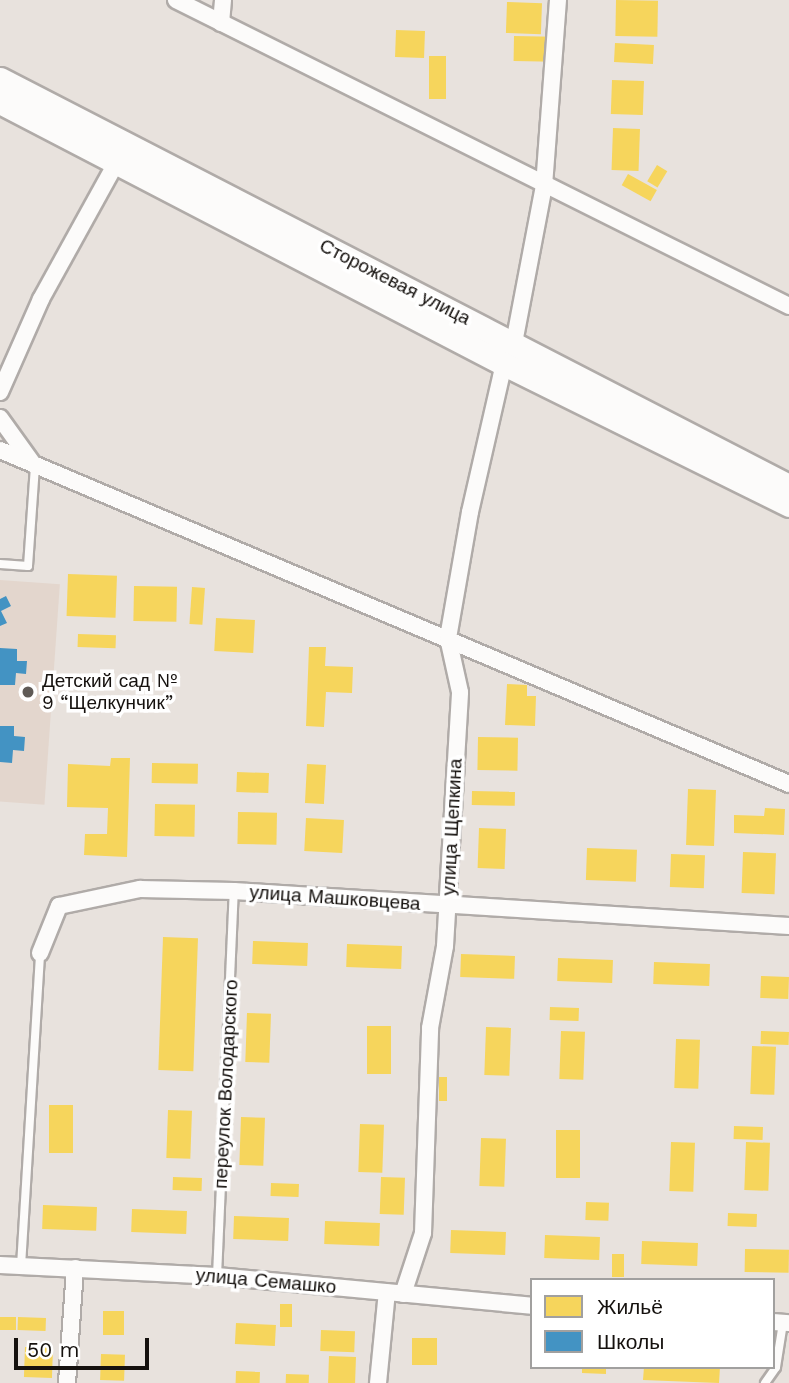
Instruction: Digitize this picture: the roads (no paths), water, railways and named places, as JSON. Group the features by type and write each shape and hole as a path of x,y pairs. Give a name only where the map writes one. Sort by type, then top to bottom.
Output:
{"main road":[{"name":"Сторожевая улица","path":"0,79 789,505"},
{"name":"Сторожевая улица","path":"0,102 116,163 509,354 789,486"}],"street":[{"path":"176,0 789,306"},
{"path":"221,23 223,0"},
{"name":"улица Щепкина","path":"378,1383 395,1293 423,1233 430,1028 445,946 460,692 447,638 470,512 509,354 544,186 558,0"},
{"path":"0,392 41,299 116,163"},
{"path":"0,418 35,466"},
{"path":"0,450 789,784"},
{"name":"улица Машковцева","path":"40,953 59,906 140,889 234,891 789,926"},
{"name":"улица Семашко","path":"0,1265 217,1276 530,1306"},
{"path":"67,1383 75,1268"}],"lane":[{"path":"0,564 28,566 35,466"},
{"name":"переулок Володарского","path":"217,1276 234,891"},
{"path":"21,1266 40,953"},
{"path":"775,1368 782,1323"}],"place":[{"name":"Детский сад № 9 “Щелкунчик”","path":"28,692"}]}
